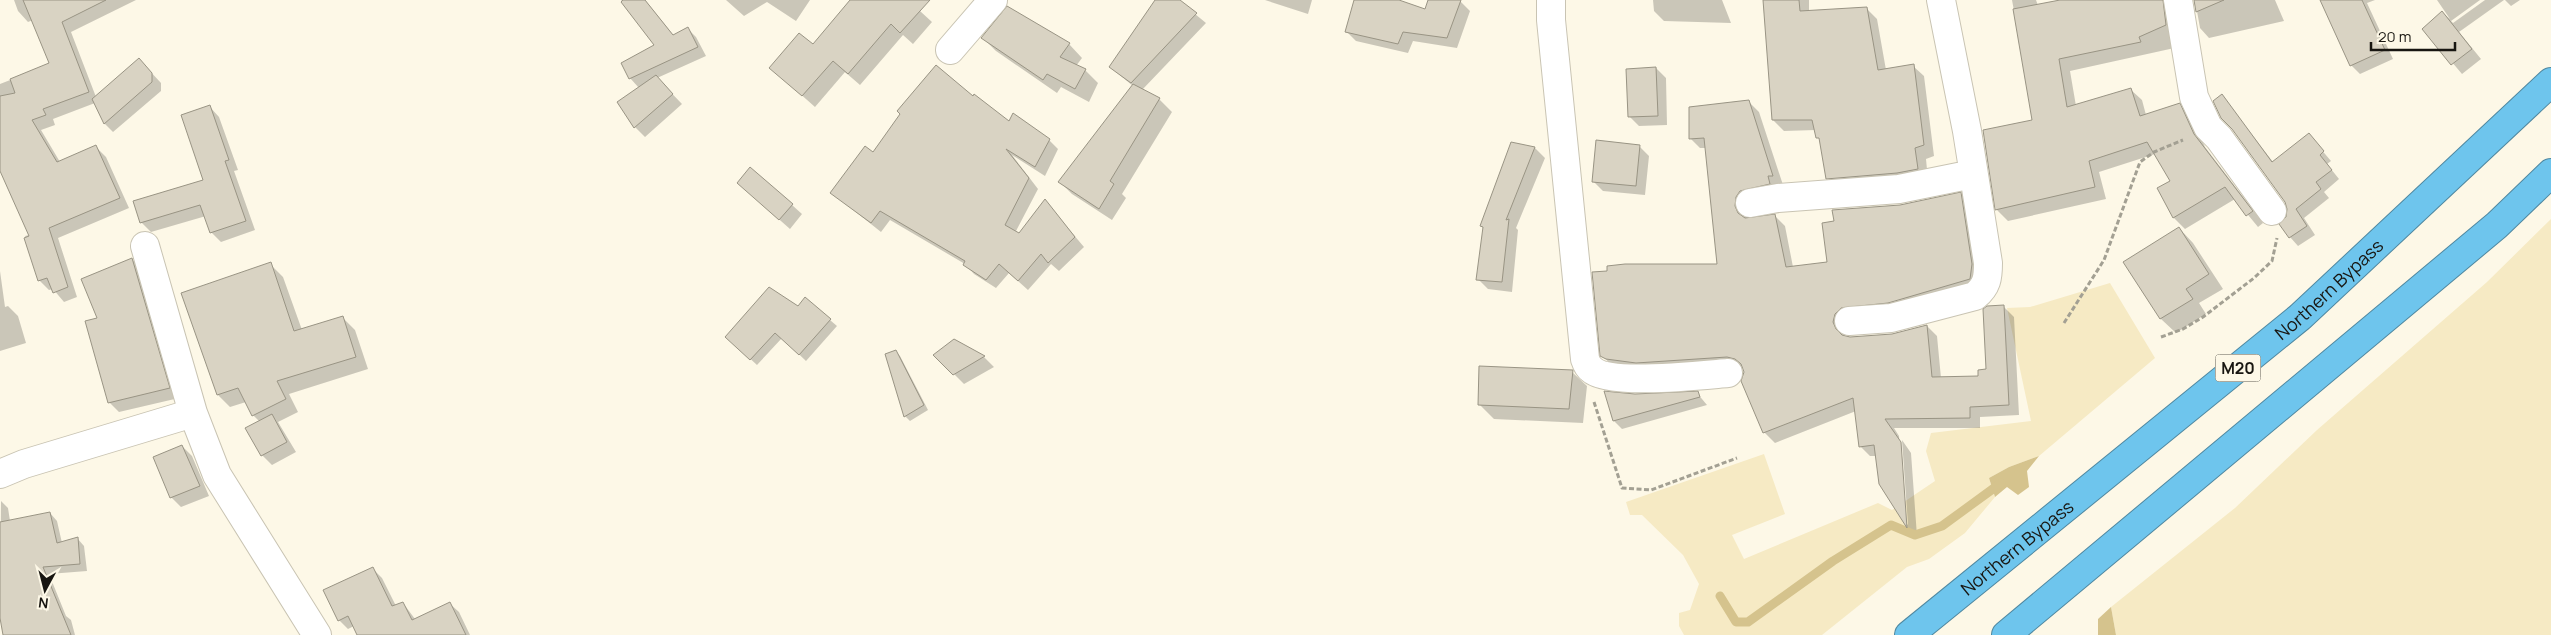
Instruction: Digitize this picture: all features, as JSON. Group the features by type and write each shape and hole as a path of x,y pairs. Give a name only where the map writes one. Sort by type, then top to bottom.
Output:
{"highway":[{"name":"Northern Bypass","path":"1909,635 2300,317 2551,82"},
{"path":"2006,635 2497,225 2551,173"}],"street":[{"path":"950,50 993,0"},
{"path":"1551,0 1552,30 1585,359 1591,370 1614,376 1640,378 1728,373"},
{"path":"1849,321 1891,318 1975,296 1985,288 1988,277 1988,263 1967,131 1941,0"},
{"path":"2178,0 2194,97 2208,127 2219,138 2272,212"},
{"path":"1750,203 1787,198 1898,190 1973,174"},
{"path":"145,246 193,413 217,475 318,635"},
{"path":"0,474 24,464 193,413"}],"path":[{"path":"2064,323 2104,260 2140,162 2154,152 2194,136 2208,127"},
{"path":"2161,337 2183,329 2223,304 2272,262 2277,242 2276,226 2272,212"},
{"path":"1591,370 1596,412 1612,454 1622,488 1651,490 1737,458"}],"shaded area":[{"path":"2551,219 2551,635 2116,635 2111,607 2235,508 2317,430 2487,282"},
{"path":"2110,283 2155,358 2039,456 2009,467 1989,478 1995,497 1965,533 1929,559 1907,567 1822,635 1684,635 1679,626 1679,613 1690,610 1699,584 1683,555 1642,515 1630,515 1626,502 1764,454 1785,514 1732,535 1744,559 1878,503 1892,510 1935,481 1926,451 1931,433 2031,421 2007,308 2030,307"},
{"path":"2039,456 2027,471 2029,487 2018,495 2007,487 1995,497 1989,478 2009,467"},
{"path":"2111,607 2116,635 2098,635 2098,619"}],"building":[{"path":"23,0 106,0 62,22 89,92 43,109 46,115 32,120 57,162 96,145 120,198 49,228 68,287 53,293 47,278 38,281 24,238 29,236 0,171 0,96 15,93 10,79 49,63"},
{"path":"623,0 645,0 673,35 688,27 698,47 629,79 621,63 654,45 621,2"},
{"path":"850,0 930,0 900,33 891,24 848,74 833,61 802,96 769,68 799,33 813,44"},
{"path":"1155,0 1180,0 1197,13 1131,83 1109,67"},
{"path":"1354,0 1399,0 1425,9 1428,0 1461,0 1447,38 1403,32 1398,44 1345,32"},
{"path":"1763,0 1799,0 1800,11 1867,7 1878,70 1914,64 1924,145 1915,148 1918,169 1897,173 1826,179 1819,138 1816,138 1812,120 1772,120"},
{"path":"2060,0 2163,0 2166,25 2139,37 2141,42 2059,59 2067,107 2131,88 2140,116 2180,103 2194,134 2253,211 2246,216 2225,187 2173,218 2157,188 2170,181 2147,142 2089,161 2095,187 1995,210 1983,130 2032,120 2013,9"},
{"path":"2194,0 2224,0 2196,12"},
{"path":"2320,0 2362,0 2385,50 2350,66"},
{"path":"1007,6 1070,43 1060,57 1086,69 1075,89 1047,74 1043,80 981,38"},
{"path":"2442,11 2472,49 2451,65 2422,29"},
{"path":"139,58 152,73 152,82 104,124 92,99"},
{"path":"936,65 973,96 974,94 1009,121 1013,113 1050,139 1035,167 1006,149 1029,178 1005,225 1019,233 1045,199 1075,237 1048,263 1041,254 1018,281 999,264 986,280 963,265 965,261 880,211 871,223 830,193 865,146 873,152 900,114 897,111"},
{"path":"1656,67 1658,116 1628,117 1626,69"},
{"path":"656,75 673,94 634,128 617,102"},
{"path":"1133,84 1160,98 1110,181 1114,184 1099,209 1058,182"},
{"path":"2222,94 2272,162 2309,133 2324,151 2320,155 2332,170 2316,182 2321,189 2296,209 2307,226 2289,238 2279,224 2286,217 2287,209 2285,202 2232,129 2221,118 2213,101"},
{"path":"1749,100 1773,176 1768,176 1770,184 1740,191 1736,197 1735,206 1738,213 1745,218 1775,214 1786,267 1827,262 1822,223 1834,221 1832,210 1900,205 1961,192 1972,264 1970,279 1888,303 1841,308 1835,314 1833,322 1836,329 1842,335 1850,337 1892,334 1927,325 1932,377 1978,376 1978,370 1986,369 1983,309 1987,306 2004,305 2009,405 1970,407 1970,418 1885,419 1901,442 1907,528 1879,484 1874,445 1859,447 1853,398 1763,433 1741,381 1744,372 1741,364 1735,359 1727,357 1636,363 1606,359 1600,356 1592,272 1607,271 1607,266 1625,264 1717,264 1704,138 1689,139 1689,107"},
{"path":"210,105 229,160 225,161 246,221 210,233 200,205 140,223 133,201 203,180 181,115"},
{"path":"1596,140 1640,145 1636,186 1592,182"},
{"path":"1511,142 1535,147 1506,220 1509,219 1502,282 1476,280 1483,227 1480,226"},
{"path":"750,167 793,204 779,220 737,183"},
{"path":"2179,227 2209,274 2186,289 2193,299 2160,319 2123,262"},
{"path":"132,258 170,388 108,403 85,321 97,318 81,279"},
{"path":"271,262 294,331 343,316 356,357 277,381 286,399 252,416 238,388 217,395 181,293"},
{"path":"769,287 798,306 805,297 831,319 799,355 775,333 750,360 725,337"},
{"path":"954,339 985,356 953,375 933,355"},
{"path":"896,350 924,405 904,417 885,354"},
{"path":"1479,366 1573,370 1569,409 1478,405"},
{"path":"1604,391 1635,394 1698,391 1700,397 1613,421"},
{"path":"272,414 287,442 261,456 245,428"},
{"path":"182,445 200,486 170,498 153,457"},
{"path":"50,512 57,543 78,537 80,564 43,567 71,635 3,635 0,618 0,522"},
{"path":"373,567 392,606 403,602 412,620 450,602 466,635 357,635 348,616 338,621 323,590"}],"waterway":[{"path":"1720,596 1736,622 1748,622 1833,561 1891,525 1915,535 1942,526 2001,483"}]}
